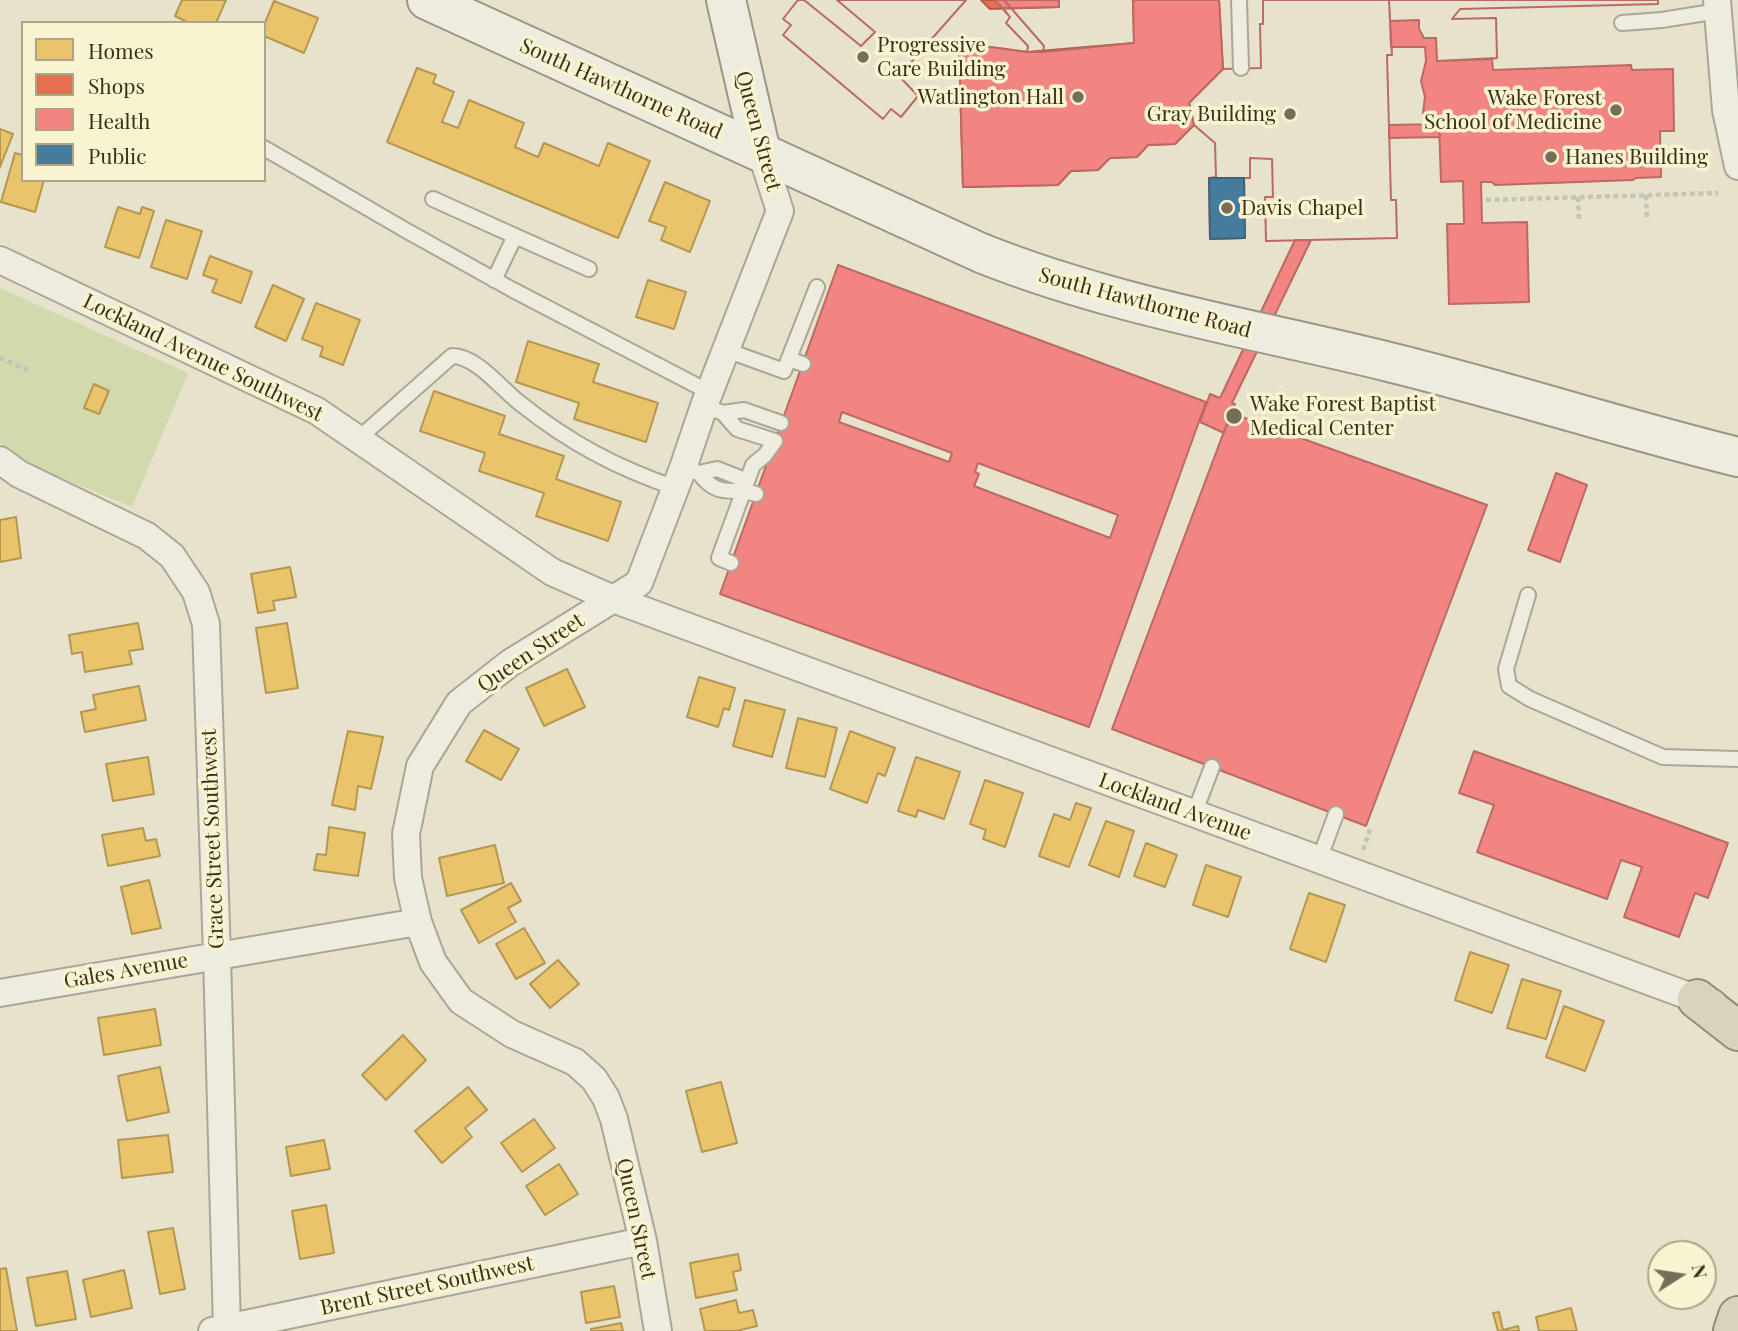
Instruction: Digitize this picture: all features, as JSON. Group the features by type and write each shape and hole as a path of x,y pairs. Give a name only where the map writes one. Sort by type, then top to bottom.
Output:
{"highway":[{"path":"1697,999 1738,1031"},
{"path":"1733,1331 1738,1316"}],"main road":[{"name":"South Hawthorne Road","path":"427,0 1029,273 1082,289 1386,361 1738,457"},
{"name":"Queen Street","path":"726,0 761,152"}],"street":[{"path":"1718,6 1726,110 1738,166"},
{"name":"Queen Street","path":"658,1331 643,1241 614,1119 606,1098 594,1079 575,1062 512,1034 461,1001 433,962 418,922 408,878 406,834 420,766 459,703 510,663 639,583 686,476 712,404 726,350 780,211 761,152"},
{"name":"Lockland Avenue Southwest","path":"0,260 317,411 552,572 613,599"},
{"name":"Grace Street Southwest","path":"0,460 19,474 146,537 172,556 197,593 206,624 218,956 219,1329"},
{"name":"Lockland Avenue","path":"613,599 1697,999 1738,1008"},
{"name":"Gales Avenue","path":"0,993 418,922"},
{"name":"Brent Street Southwest","path":"219,1329 643,1241"}],"lane":[{"path":"1239,0 1241,68"},
{"path":"1622,23 1662,20 1718,6"},
{"path":"266,149 712,404 737,429 775,441 753,465 750,492 719,558 732,563"},
{"path":"433,199 589,269"},
{"path":"494,279 515,236"},
{"path":"726,350 792,365 817,287"},
{"path":"358,439 452,356 460,356 493,378 520,403 586,451 638,475 686,476 732,493 750,492"},
{"path":"712,404 744,410 781,423"},
{"path":"1528,595 1506,669 1509,686 1530,699 1663,757 1738,759"},
{"path":"1194,814 1212,767"},
{"path":"1319,860 1336,814"}],"path":[{"path":"1486,200 1718,193"},
{"path":"1646,195 1647,219"},
{"path":"1578,197 1578,219"},
{"path":"0,358 28,370"},
{"path":"1363,850 1371,826"}],"green space":[{"path":"0,288 188,373 132,507 40,469 0,443"}],"building: Homes":[{"path":"182,0 226,0 217,21 185,21 175,16"},
{"path":"274,1 318,18 304,53 266,37 266,21"},
{"path":"417,68 436,75 433,83 454,92 442,122 458,128 469,100 524,123 515,147 538,157 544,143 599,166 608,143 650,161 618,238 387,142"},
{"path":"0,129 13,134 0,167"},
{"path":"15,153 21,154 21,182 43,182 35,212 1,202"},
{"path":"665,182 710,201 690,252 661,240 666,227 649,221"},
{"path":"118,207 140,214 142,207 154,211 139,258 105,247"},
{"path":"166,220 202,231 187,279 151,267"},
{"path":"210,256 252,272 241,303 212,292 217,280 203,275"},
{"path":"648,280 686,292 674,329 636,317"},
{"path":"273,285 304,299 286,341 255,327"},
{"path":"316,303 360,320 343,365 320,356 323,347 302,339"},
{"path":"528,341 599,364 593,382 658,403 646,442 574,419 579,403 516,382"},
{"path":"94,384 109,391 99,414 84,408"},
{"path":"434,391 505,416 499,434 564,456 556,479 621,502 608,541 536,516 544,493 479,471 485,453 420,431"},
{"path":"16,517 21,558 0,562 0,520"},
{"path":"290,567 296,597 273,601 275,610 258,613 251,574"},
{"path":"138,623 143,649 129,651 132,664 85,672 82,652 72,654 69,635"},
{"path":"287,623 298,688 266,693 256,628"},
{"path":"567,669 585,707 544,726 526,688"},
{"path":"699,677 735,688 729,710 724,708 718,727 687,717"},
{"path":"139,686 146,720 85,732 81,712 96,709 93,695"},
{"path":"745,700 785,710 772,757 733,746"},
{"path":"798,718 837,728 825,777 786,768"},
{"path":"484,730 519,749 501,780 466,761"},
{"path":"348,731 383,737 371,789 358,786 355,810 332,805"},
{"path":"850,731 895,748 885,776 878,773 867,803 830,789"},
{"path":"148,757 154,794 113,801 106,764"},
{"path":"916,757 960,772 944,819 918,810 916,817 898,811"},
{"path":"985,780 1023,793 1005,847 983,839 986,830 970,824"},
{"path":"1076,803 1091,808 1069,867 1039,856 1054,814 1070,820"},
{"path":"1106,821 1134,831 1119,877 1089,865"},
{"path":"329,827 365,833 358,876 314,870 317,854 326,855"},
{"path":"143,828 146,841 156,839 160,856 108,866 102,835"},
{"path":"1146,843 1177,855 1165,887 1134,876"},
{"path":"495,845 504,883 447,896 439,858"},
{"path":"1206,865 1241,877 1228,917 1193,905"},
{"path":"149,880 161,928 132,934 121,887"},
{"path":"511,883 521,901 508,908 516,922 479,943 461,910"},
{"path":"1309,893 1345,905 1326,962 1290,949"},
{"path":"524,928 545,963 516,979 496,944"},
{"path":"1470,952 1509,965 1492,1013 1455,1000"},
{"path":"558,960 579,984 550,1008 530,984"},
{"path":"1522,979 1561,991 1546,1039 1507,1028"},
{"path":"1564,1006 1604,1021 1585,1071 1546,1057"},
{"path":"155,1009 161,1045 104,1055 98,1018"},
{"path":"403,1035 426,1060 386,1100 362,1075"},
{"path":"160,1067 169,1112 127,1121 118,1076"},
{"path":"721,1082 737,1143 702,1152 686,1091"},
{"path":"468,1087 487,1110 465,1128 472,1137 442,1163 415,1131"},
{"path":"534,1119 555,1148 522,1172 501,1143"},
{"path":"168,1135 173,1172 122,1178 118,1140"},
{"path":"324,1140 330,1169 291,1176 286,1147"},
{"path":"559,1164 578,1194 545,1215 526,1186"},
{"path":"326,1205 334,1253 300,1259 292,1211"},
{"path":"173,1228 185,1289 160,1294 148,1232"},
{"path":"738,1254 741,1270 733,1272 737,1290 696,1298 690,1263"},
{"path":"6,1268 17,1331 0,1331 0,1269"},
{"path":"124,1270 132,1308 91,1317 83,1280"},
{"path":"67,1271 76,1319 36,1326 27,1278"},
{"path":"614,1286 620,1317 586,1323 581,1292"},
{"path":"736,1300 739,1313 753,1310 757,1326 736,1331 705,1331 700,1309"},
{"path":"1571,1308 1577,1331 1539,1331 1536,1317"},
{"path":"1499,1312 1503,1330 1518,1326 1519,1331 1498,1331 1493,1313"},
{"path":"621,1323 623,1331 591,1331 591,1329"}],"building: Shops":[{"path":"981,0 1059,0 1059,7 990,9"},
{"path":"1133,0 1173,0 1174,42 1134,43"},
{"name":"Watlington Hall","path":"1173,0 1219,0 1223,69 1189,103 1194,125 1175,144 1148,145 1137,157 1110,158 1098,170 1071,171 1058,185 963,187 959,47 990,47 1027,52 1174,42"}],"building: Health":[{"name":"Progressive Care Building","path":"798,0 804,0 861,46 875,32 837,0 966,0 899,76 918,96 901,117 891,109 883,119 783,35 791,25 783,19"},
{"name":"Progressive Care Building","path":"798,0 804,0 861,46 875,32 837,0 966,0 899,76 918,96 901,117 891,109 883,119 783,35 791,25 783,19"},
{"path":"995,0 1004,0 1044,46 1043,52 1027,52 1028,46 1006,23 1010,17"},
{"path":"1004,0 1059,0 1059,7 1011,8"},
{"path":"1133,0 1219,0 1223,69 1261,68 1260,24 1263,24 1263,0 1658,0 1658,4 1460,9 1452,19 1496,18 1497,58 1492,59 1437,61 1436,38 1424,38 1419,29 1419,20 1390,21 1392,55 1387,55 1391,200 1396,200 1397,238 1266,241 1265,197 1273,197 1272,159 1250,158 1250,178 1244,178 1245,238 1210,239 1209,178 1216,177 1215,143 1194,125 1175,144 1148,145 1137,157 1110,158 1098,170 1071,171 1058,185 963,187 959,47 990,47 1027,52 1028,46 1006,23 1010,17 1003,8 1011,8 1044,46 1043,52 1134,43"},
{"name":"Gray Building","path":"1263,0 1389,0 1392,55 1387,55 1391,200 1396,200 1397,238 1266,241 1265,197 1273,197 1272,159 1250,158 1250,178 1244,178 1245,238 1210,239 1209,178 1216,177 1215,143 1194,125 1189,103 1223,69 1261,68 1260,24 1263,24"},
{"path":"1389,0 1658,0 1658,4 1460,9 1452,19 1496,18 1497,58 1437,61 1436,38 1424,38 1419,29 1419,20 1390,21"},
{"name":"Hanes Building","path":"1419,20 1419,29 1424,38 1436,38 1437,61 1492,59 1493,70 1631,65 1632,70 1673,69 1674,131 1660,131 1661,177 1495,185 1492,182 1481,182 1482,223 1527,222 1529,302 1449,304 1447,224 1464,224 1463,181 1441,182 1439,124 1425,124 1423,113 1425,97 1421,81 1426,61 1425,47 1391,47 1390,21"},
{"path":"1439,124 1440,137 1389,138 1389,125"},
{"path":"1295,240 1311,240 1232,403 1235,404 1224,433 1200,422 1210,394 1220,398"},
{"path":"838,265 1206,402 1089,727 720,594","holes":["842,412 952,453 949,462 839,422","978,463 1118,515 1110,538 974,486 979,474 975,472"]},
{"path":"1231,413 1487,505 1366,826 1112,729"},
{"path":"1556,473 1587,485 1560,562 1528,550"},
{"path":"1474,751 1728,843 1708,898 1695,893 1679,937 1624,917 1642,867 1621,860 1607,899 1477,852 1494,805 1459,793"}],"building: Public":[{"name":"Davis Chapel","path":"1209,178 1244,178 1245,238 1210,239"}],"place":[{"name":"Progressive Care Building","path":"863,57"},
{"name":"Watlington Hall","path":"1078,97"},
{"name":"Wake Forest School of Medicine","path":"1616,110"},
{"name":"Gray Building","path":"1290,114"},
{"name":"Hanes Building","path":"1551,157"},
{"name":"Davis Chapel","path":"1227,208"},
{"name":"Wake Forest Baptist Medical Center","path":"1234,416"}]}
